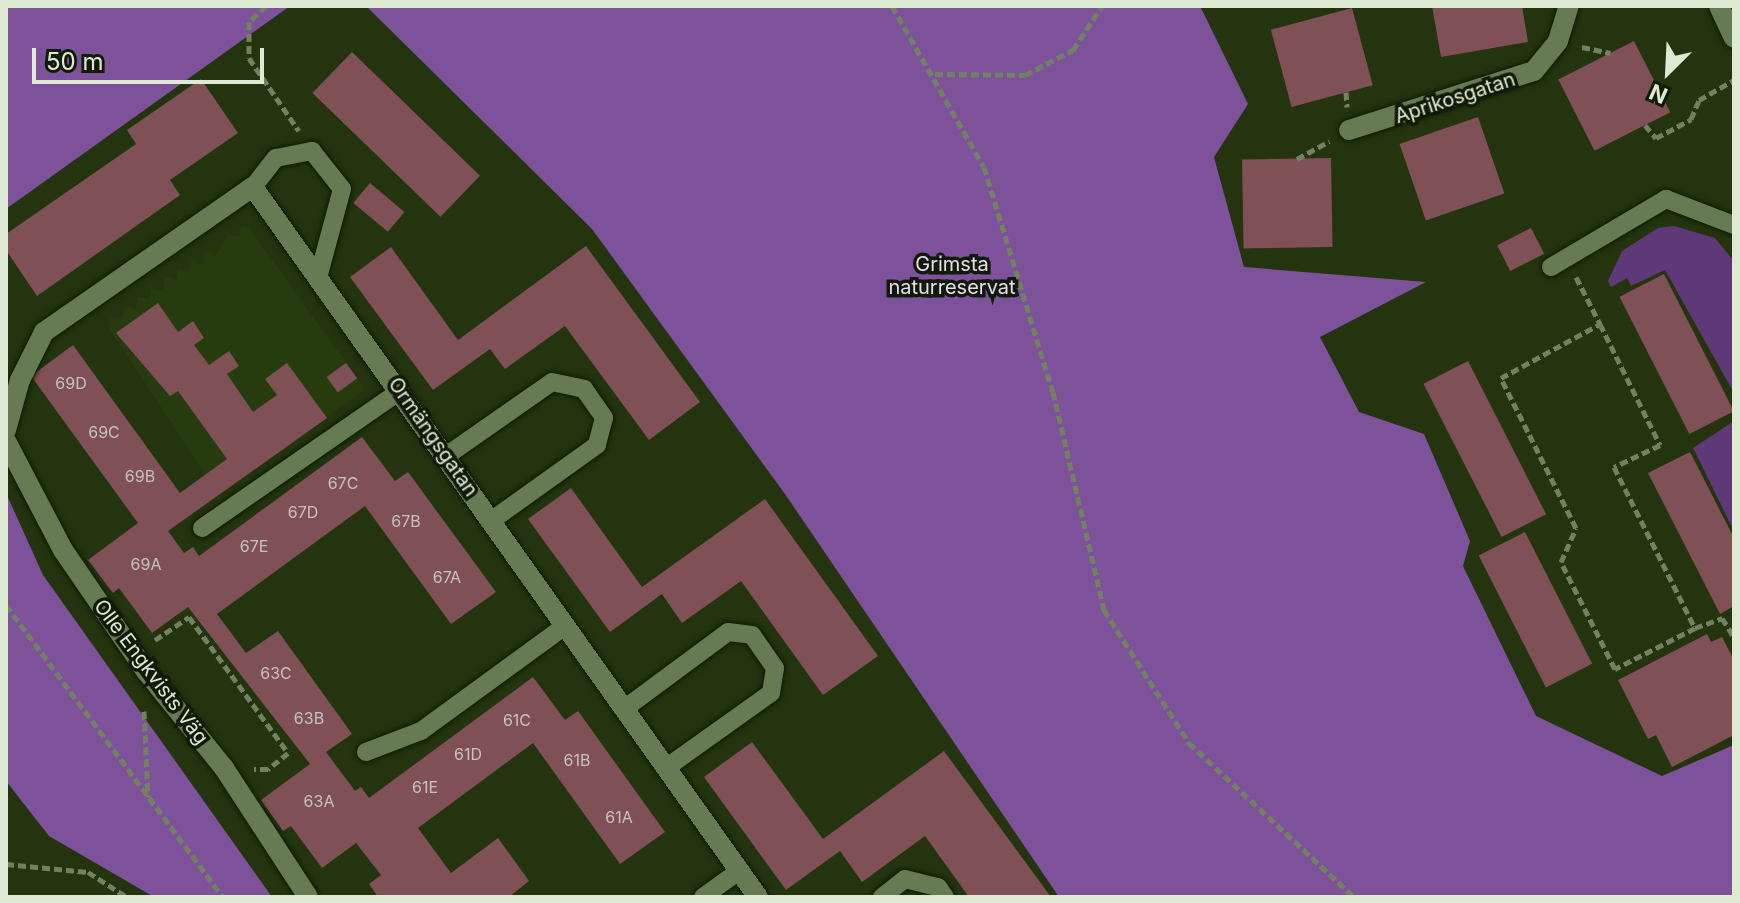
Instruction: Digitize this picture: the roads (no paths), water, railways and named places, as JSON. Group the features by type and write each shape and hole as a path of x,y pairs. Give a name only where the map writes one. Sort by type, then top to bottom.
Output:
{"street":[{"name":"Aprikosgatan","path":"1349,130 1534,71 1558,41 1569,6"},
{"path":"1719,6 1734,38"},
{"path":"6,430 20,380 44,332 253,187"},
{"name":"Ormängsgatan","path":"253,187 319,274 758,897"},
{"name":"Olle Engkvists Väg","path":"6,441 63,550 146,671 224,768 308,897"}],"lane":[{"path":"253,187 276,158 312,151 342,189 319,274"},
{"path":"1558,262 1666,199 1734,225"},
{"path":"446,456 552,382 584,389 591,399 604,418 597,445 491,521"},
{"path":"202,528 400,391"},
{"path":"366,752 421,731 565,626"},
{"path":"624,709 728,632 752,635 775,668 771,693 666,768"},
{"path":"703,897 739,871"},
{"path":"882,897 905,879 938,887 945,897"}],"park label":[{"name":"Grimsta naturreservat","path":"952,276"}]}
